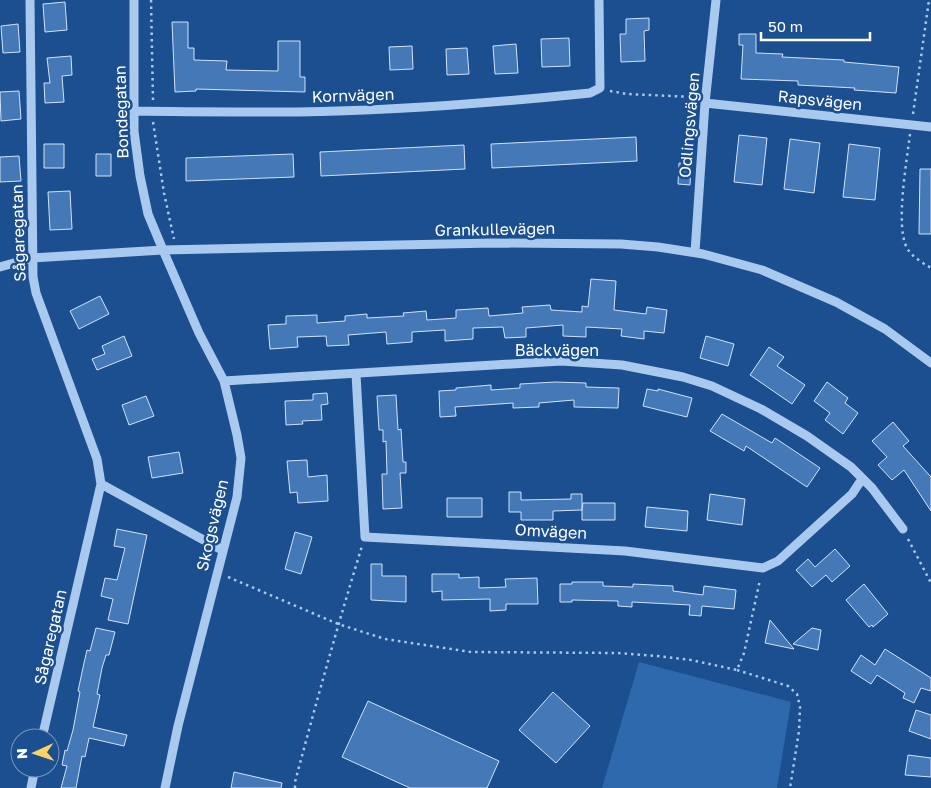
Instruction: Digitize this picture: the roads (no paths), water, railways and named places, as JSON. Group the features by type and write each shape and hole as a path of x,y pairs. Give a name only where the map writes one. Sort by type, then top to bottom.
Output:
{"street":[{"name":"Sågaregatan","path":"30,0 33,277 36,293 97,459 101,484 44,728"},
{"name":"Bondegatan","path":"134,0 134,131 140,176 148,214 163,250"},
{"name":"Kornvägen","path":"134,111 299,112 407,108 590,93 600,88 600,0"},
{"name":"Odlingsvägen","path":"695,252 706,91 716,0"},
{"name":"Rapsvägen","path":"705,103 931,127"},
{"name":"Grankullevägen","path":"0,266 32,258 178,249 557,243 621,244 658,247 695,252 762,270 836,302 885,329 931,363"},
{"name":"Skogsvägen","path":"163,250 224,381 238,435 241,458 237,497 216,572 164,788"},
{"name":"Bäckvägen","path":"224,381 561,361 622,365 683,377 712,386 761,409 808,436 851,467 872,488 903,529"},
{"name":"Omvägen","path":"356,374 365,537 625,551 686,558 746,568 763,568 778,561 852,494 862,479"},
{"path":"101,484 222,550"}]}
